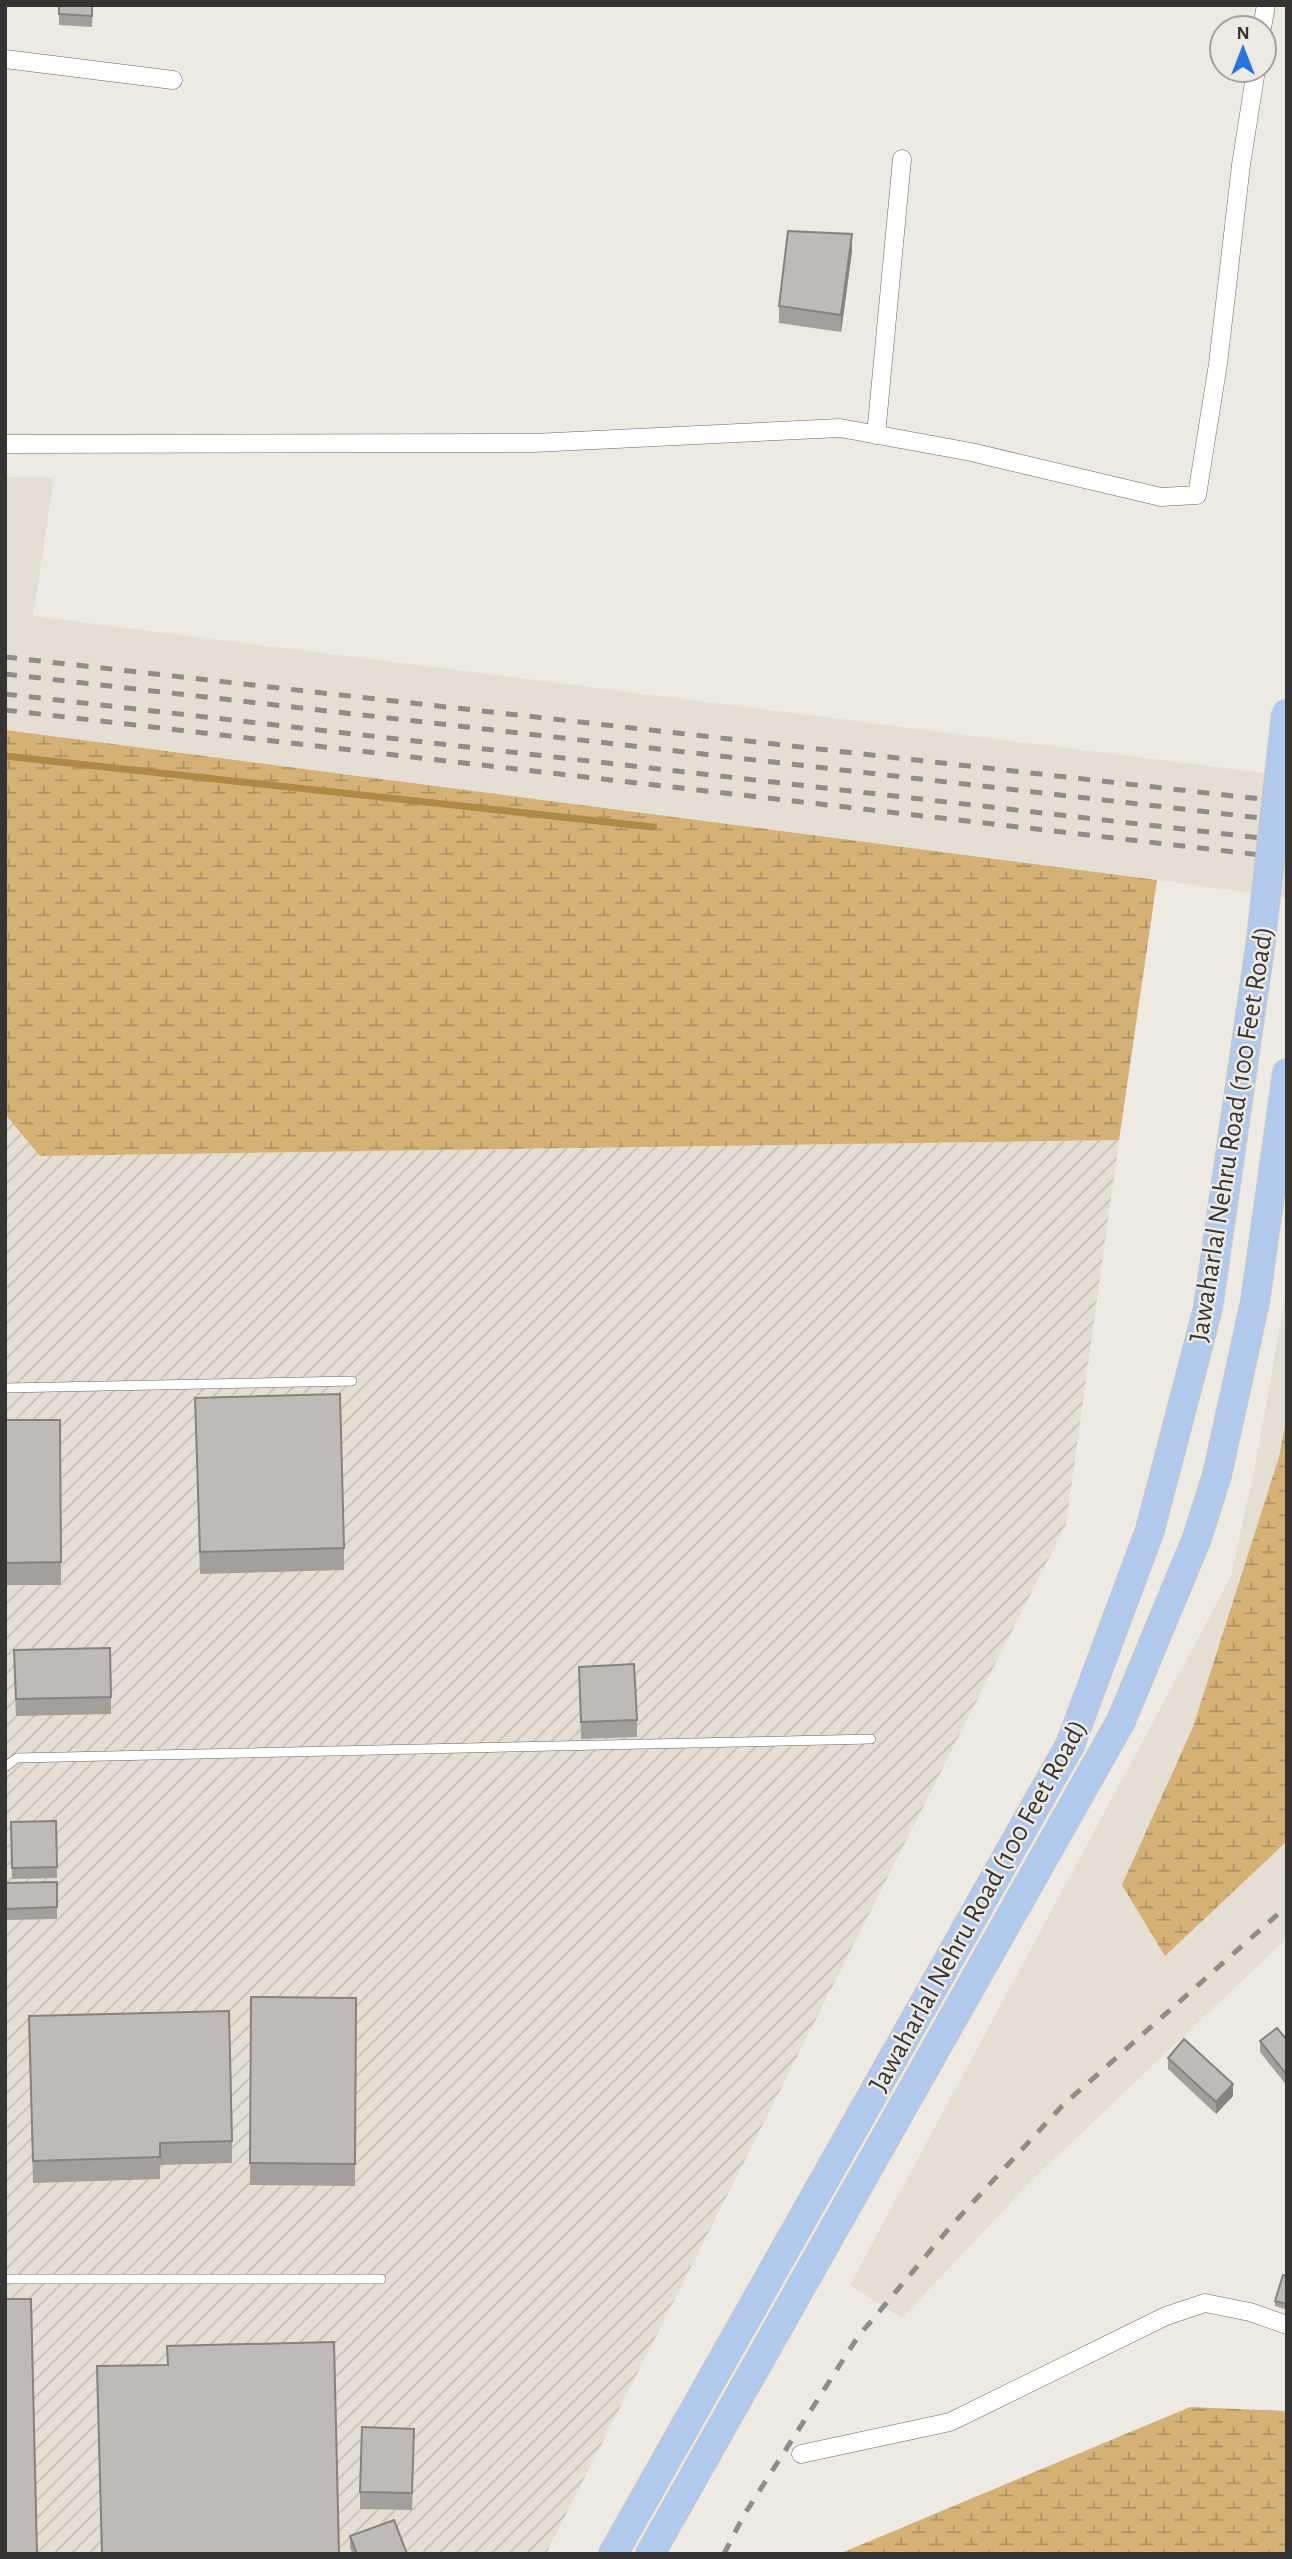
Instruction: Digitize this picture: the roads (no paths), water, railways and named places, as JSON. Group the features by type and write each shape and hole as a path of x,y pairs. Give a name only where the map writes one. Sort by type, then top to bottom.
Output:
{"main road":[{"name":"Jawaharlal Nehru Road (100 Feet Road)","path":"613,2554 1070,1745 1150,1530 1208,1308 1261,940 1287,711"},
{"name":"Jawaharlal Nehru Road (100 Feet Road)","path":"650,2554 1121,1721 1197,1538 1217,1475 1255,1302 1287,1073"}],"street":[{"path":"5,59 173,80"},
{"path":"5,444 534,443 841,428 971,452 1161,497 1196,495 1217,364 1241,165 1254,84"},
{"path":"876,435 902,159"},
{"path":"801,2454 950,2422 1166,2316 1205,2303 1250,2312 1287,2325"}],"lane":[{"path":"5,1388 352,1381"},
{"path":"5,1767 17,1758 871,1739"},
{"path":"5,2279 381,2279"}],"waterway":[{"path":"5,756 653,827"}],"railway":[{"path":"5,657 1287,802"},
{"path":"5,674 1287,821"},
{"path":"5,694 1287,841"},
{"path":"5,710 1287,858"},
{"path":"724,2554 744,2515 857,2338 951,2226 1062,2106 1287,1906"}]}
